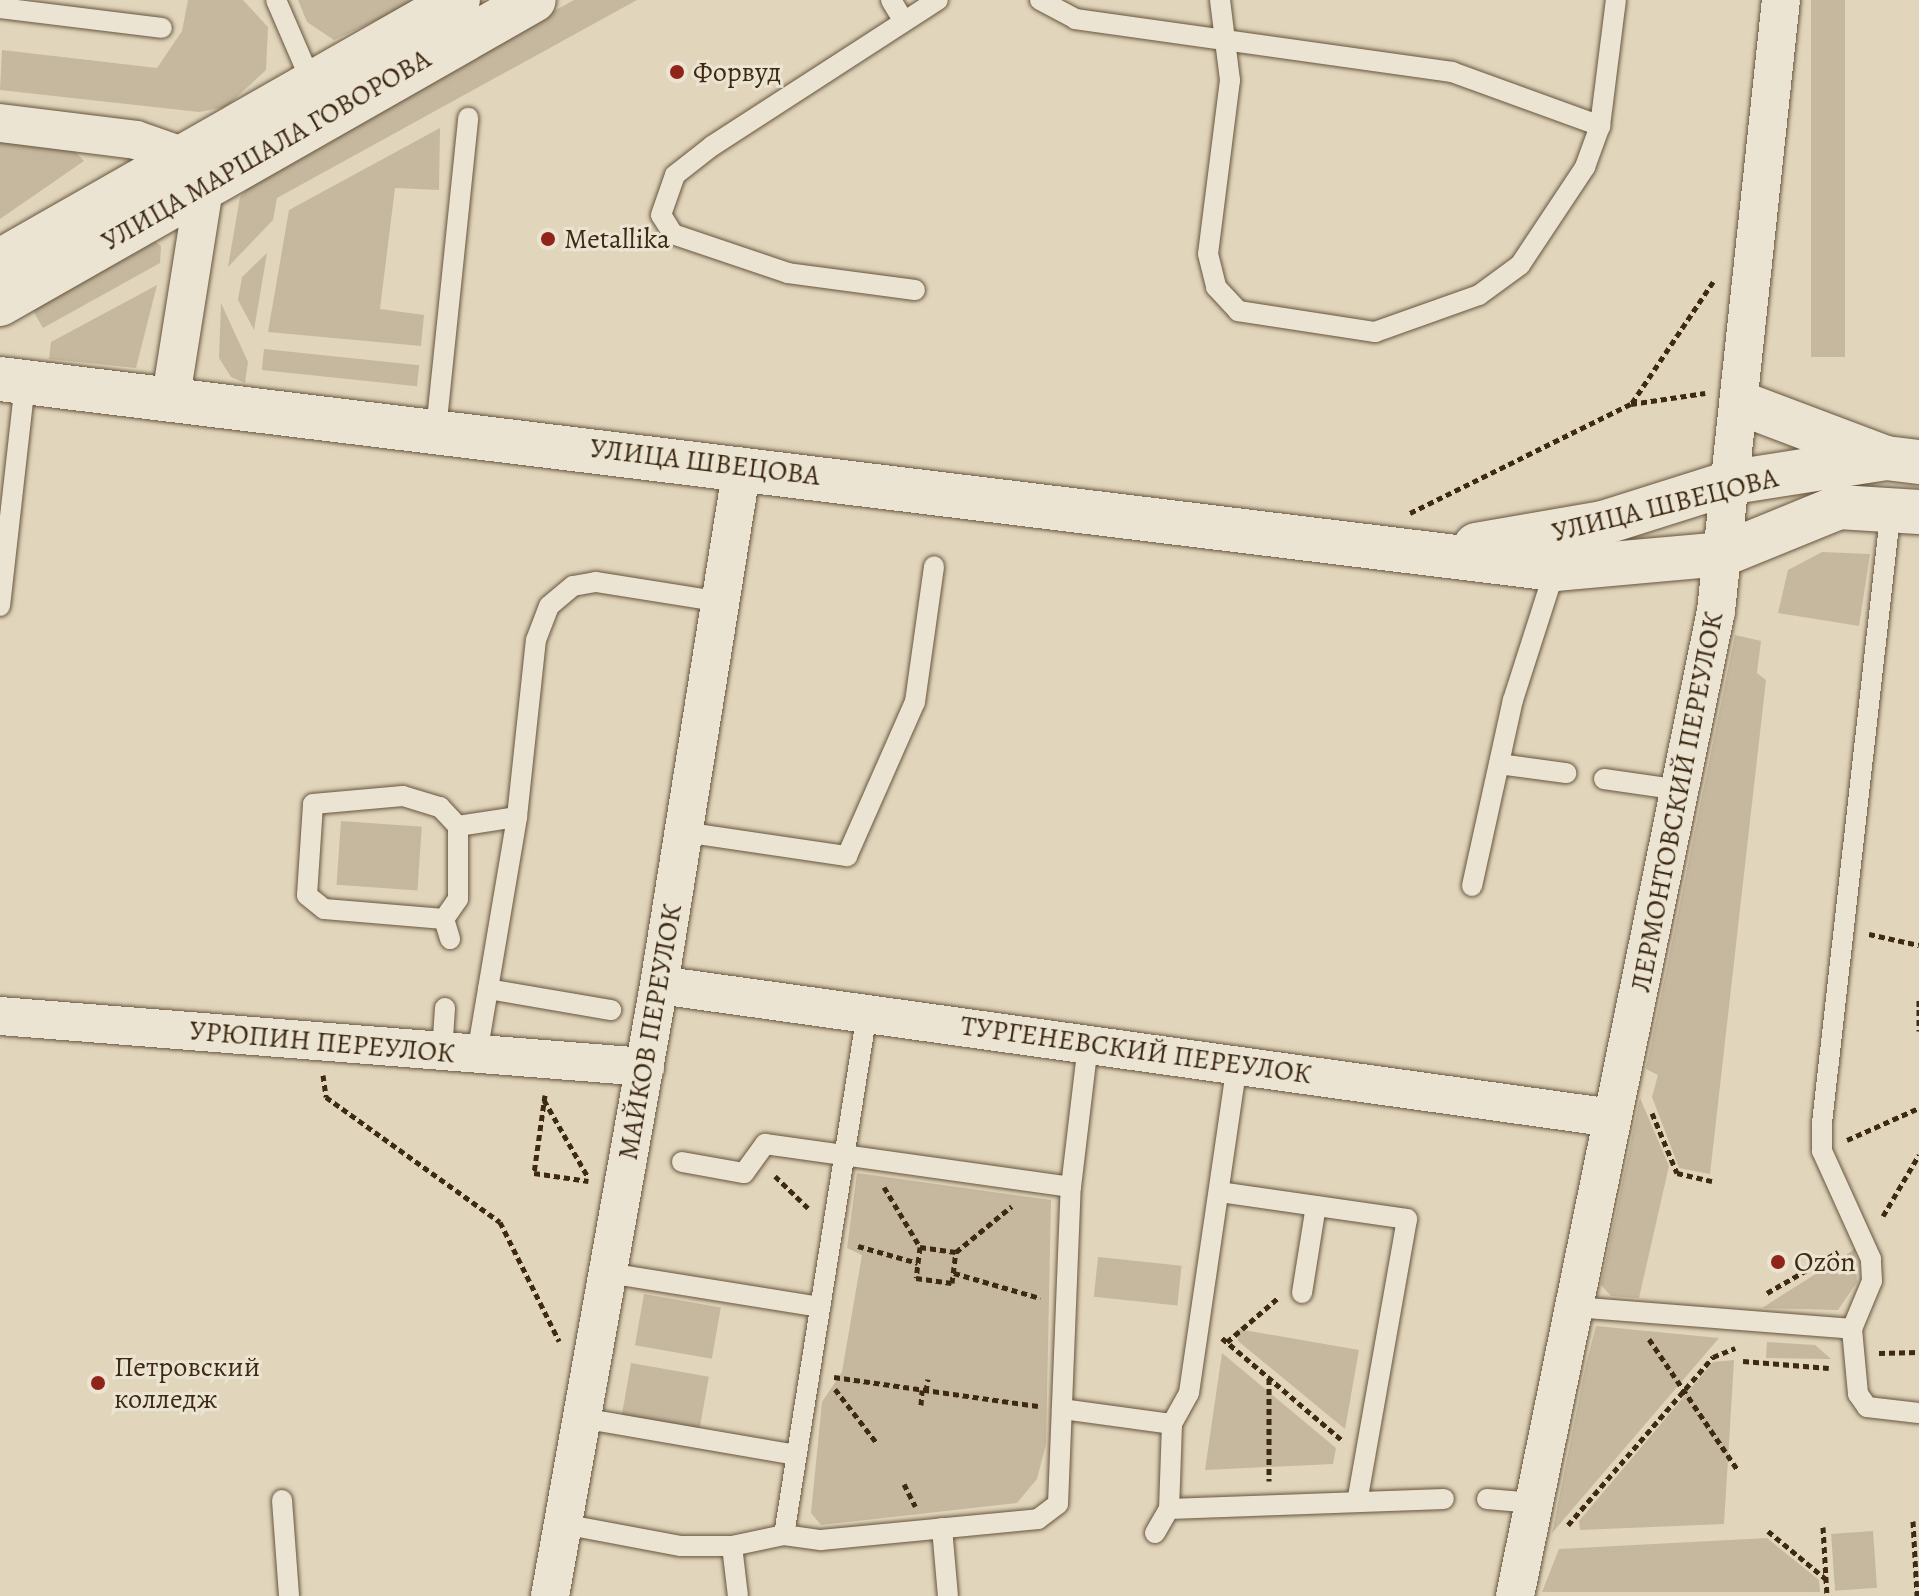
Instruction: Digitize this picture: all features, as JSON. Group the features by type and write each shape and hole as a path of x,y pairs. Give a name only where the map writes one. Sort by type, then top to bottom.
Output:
{"street":[{"name":"УЛИЦА МАРШАЛА ГОВОРОВА","path":"0,304 311,81 458,0"},
{"name":"УЛИЦА МАРШАЛА ГОВОРОВА","path":"0,261 534,0"},
{"name":"ЛЕРМОНТОВСКИЙ ПЕРЕУЛОК","path":"1515,1596 1680,790 1724,554 1733,482 1728,398 1781,0"},
{"path":"0,123 136,140 192,168 171,397"},
{"name":"УЛИЦА ШВЕЦОВА","path":"12,380 742,467 1408,531 1543,536 1669,507 1733,482 1902,460"},
{"path":"1728,398 1902,460"},
{"name":"МАЙКОВ ПЕРЕУЛОК","path":"550,1596 659,985 742,467"},
{"name":"УЛИЦА ШВЕЦОВА","path":"1408,531 1474,563 1555,569 1724,554 1839,507 1905,510"},
{"name":"ТУРГЕНЕВСКИЙ ПЕРЕУЛОК","path":"659,985 1612,1118"},
{"name":"УРЮПИН ПЕРЕУЛОК","path":"0,1016 645,1067"}],"lane":[{"path":"276,0 311,81"},
{"path":"891,0 902,18"},
{"path":"915,290 788,273 673,234 661,215 675,175 902,18 938,0"},
{"path":"1040,0 1075,19 1452,72 1600,126"},
{"path":"1220,0 1230,80 1208,254 1216,287 1238,311 1279,321 1375,332 1503,284 1585,167 1600,126 1616,0"},
{"path":"0,8 162,28"},
{"path":"436,430 468,118"},
{"path":"0,606 12,380"},
{"path":"1905,510 1842,928 1822,1151 1863,1238 1872,1281 1852,1329 1855,1362 1867,1407 1919,1413"},
{"path":"684,832 847,856 915,702 934,566"},
{"path":"1472,886 1499,764 1555,569"},
{"path":"459,1053 488,989 517,817 536,640 549,606 573,586 596,582 722,602"},
{"path":"1499,764 1566,773"},
{"path":"1604,779 1680,790"},
{"path":"403,796 440,807 458,826 458,899 444,919 324,909 307,895 313,804 403,796"},
{"path":"458,826 517,817"},
{"path":"444,919 450,939"},
{"path":"488,989 611,1010"},
{"path":"445,1008 459,1053"},
{"path":"784,1535 867,1013"},
{"path":"563,1524 681,1546 732,1546 784,1535 821,1540 1038,1519 1058,1504 1071,1187 1088,1044"},
{"path":"1155,1533 1169,1509 1172,1424 1189,1393 1237,1064"},
{"path":"682,1162 744,1173 765,1144 1071,1187"},
{"path":"1220,1192 1407,1219 1358,1498"},
{"path":"1303,1284 1316,1206"},
{"path":"608,1273 820,1307"},
{"path":"1575,1307 1852,1329"},
{"path":"1062,1409 1172,1424"},
{"path":"582,1418 796,1455"},
{"path":"1169,1509 1358,1498 1444,1499"},
{"path":"1487,1499 1534,1503"},
{"path":"282,1500 289,1596"},
{"path":"942,1528 948,1596"},
{"path":"732,1546 738,1596"}],"path":[{"path":"1631,404 1717,276"},
{"path":"1408,531 1631,404 1728,398"},
{"path":"1842,928 1919,945"},
{"path":"1919,1000 1919,1031"},
{"path":"322,1066 326,1097 500,1222 561,1346"},
{"path":"544,1100 594,1182 534,1173 544,1100 546,1086"},
{"path":"1645,1096 1677,1173 1712,1181"},
{"path":"1822,1151 1919,1108"},
{"path":"1757,1299 1863,1238 1919,1155"},
{"path":"755,1157 832,1234 918,1263"},
{"path":"867,1159 920,1247 916,1278 952,1283 956,1252 1040,1183"},
{"path":"920,1247 956,1252"},
{"path":"954,1273 1068,1306"},
{"path":"1227,1342 1303,1284"},
{"path":"1200,1319 1365,1459"},
{"path":"1637,1328 1685,1388 1737,1469"},
{"path":"1562,1533 1713,1357 1743,1345"},
{"path":"1743,1361 1855,1362 1919,1352"},
{"path":"876,1442 825,1376 1062,1409"},
{"path":"1269,1378 1270,1503"},
{"path":"921,1405 928,1379"},
{"path":"1913,1521 1917,1596"},
{"path":"1823,1527 1827,1596"},
{"path":"1768,1531 1826,1579"}],"shaded area":[{"path":"188,0 243,0 268,27 266,70 226,107 199,112 0,90 2,50 157,68 182,31"},
{"path":"298,0 420,0 334,40 307,22"},
{"path":"574,0 637,0 277,198 273,220 228,267 240,197 265,170"},
{"path":"1811,0 1845,0 1845,357 1811,357"},
{"path":"440,128 439,190 395,188 380,309 424,315 421,346 268,332 289,210"},
{"path":"0,139 73,149 84,161 0,219"},
{"path":"150,238 161,246 160,263 43,328 31,307"},
{"path":"267,253 254,330 238,300 242,277"},
{"path":"157,285 136,368 49,359 51,342"},
{"path":"221,303 248,362 245,383 231,377 219,358"},
{"path":"264,349 419,365 417,386 262,370"},
{"path":"1822,552 1870,554 1859,626 1778,613 1788,570"},
{"path":"1735,635 1761,641 1757,673 1766,680 1710,1174 1679,1168 1652,1097 1658,1075 1646,1069"},
{"path":"341,821 422,827 417,890 337,885"},
{"path":"1640,1098 1669,1166 1639,1298 1611,1296 1601,1285"},
{"path":"857,1173 1051,1200 1046,1444 1037,1479 1017,1503 821,1525 811,1513 822,1402 842,1372 862,1255 847,1248"},
{"path":"1855,1249 1857,1282 1838,1310 1762,1308"},
{"path":"1098,1257 1182,1266 1177,1306 1094,1297"},
{"path":"644,1294 721,1308 712,1359 635,1345"},
{"path":"1596,1326 1719,1338 1552,1533 1586,1364"},
{"path":"1238,1329 1359,1350 1345,1429 1238,1341"},
{"path":"1767,1342 1815,1345 1831,1359 1766,1358"},
{"path":"1222,1353 1336,1448 1333,1464 1205,1470"},
{"path":"1734,1360 1724,1524 1580,1530 1579,1521 1713,1362"},
{"path":"631,1363 709,1377 700,1429 622,1415"},
{"path":"1873,1531 1877,1588 1835,1591 1831,1534"},
{"path":"1767,1538 1819,1580 1820,1592 1542,1592 1559,1549"}],"place":[{"name":"Форвуд","path":"677,72"},
{"name":"Metallika","path":"548,239"},
{"name":"Ozon","path":"1778,1262"},
{"name":"Петровский колледж","path":"98,1383"}]}
